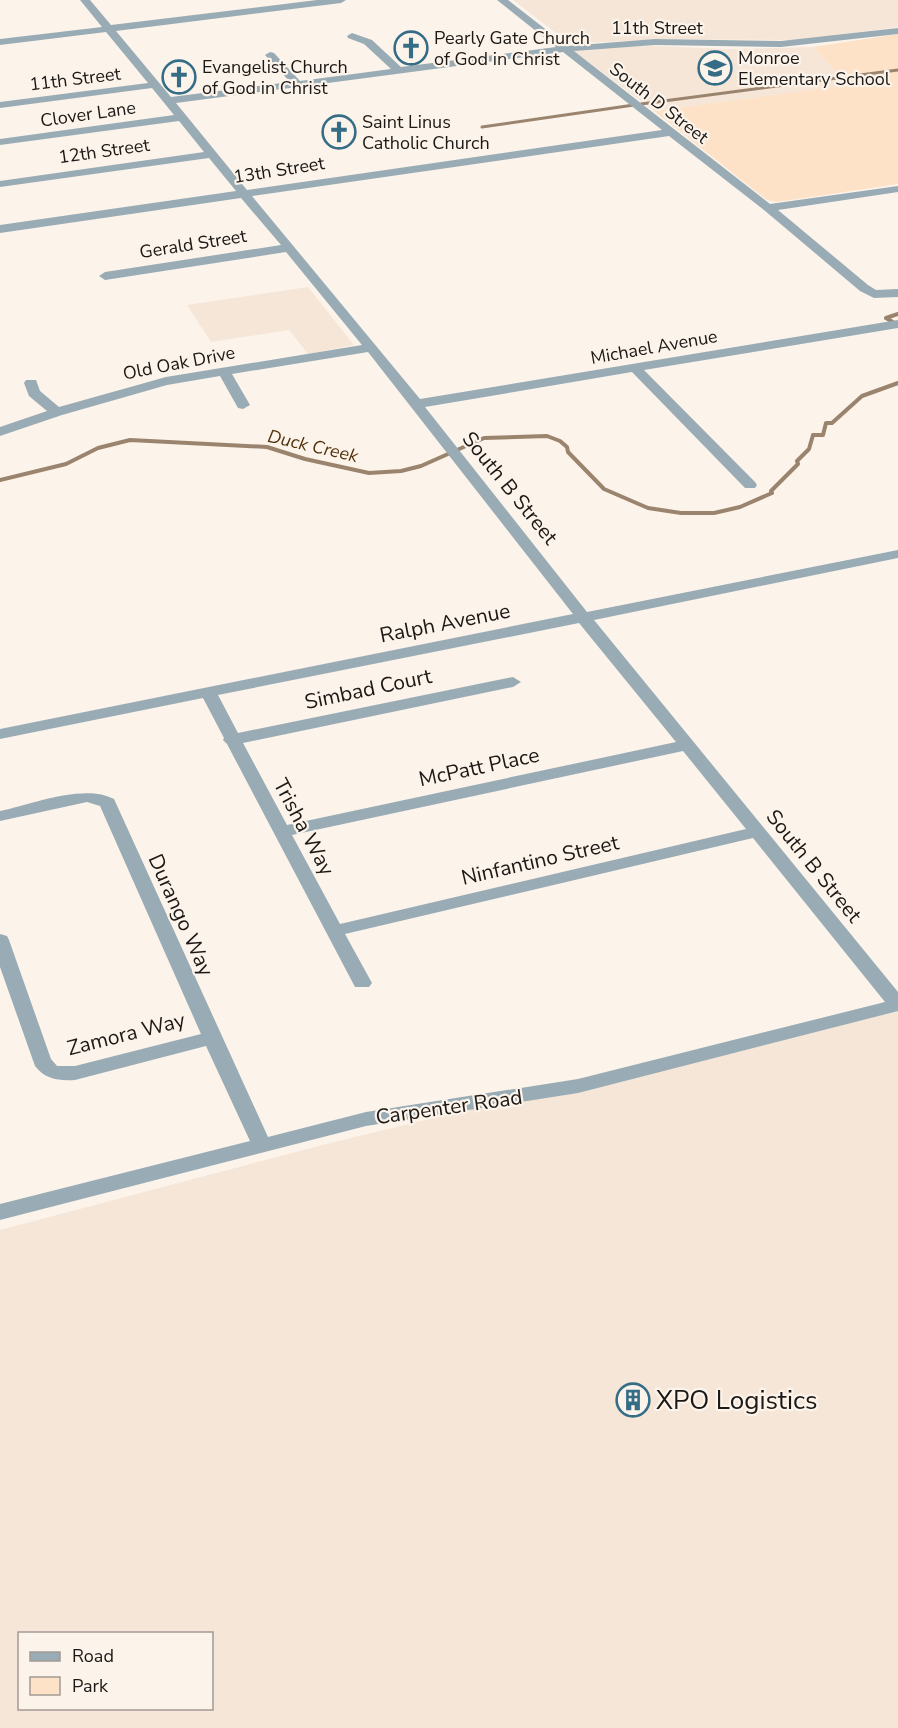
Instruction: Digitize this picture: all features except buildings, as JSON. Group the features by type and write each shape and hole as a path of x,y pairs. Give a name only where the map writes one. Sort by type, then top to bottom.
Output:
{"street":[{"name":"South B Street","path":"85,0 416,404 448,448 583,617 898,1005"},
{"path":"0,42 341,0"},
{"name":"South D Street","path":"502,0 768,208 864,288 874,294 898,293"},
{"name":"11th Street","path":"168,101 562,49 640,42 781,44 898,31"},
{"path":"352,36 368,42 398,70"},
{"path":"270,55 298,84"},
{"name":"11th Street","path":"0,105 154,85"},
{"name":"Clover Lane","path":"0,142 181,117"},
{"name":"13th Street","path":"0,229 671,132"},
{"name":"12th Street","path":"0,184 212,154"},
{"path":"768,208 898,189"},
{"name":"Gerald Street","path":"105,276 287,248"},
{"name":"Michael Avenue","path":"416,404 898,324"},
{"name":"Old Oak Drive","path":"0,432 57,412 166,381 369,348"},
{"path":"636,369 750,485"},
{"path":"224,372 243,405"},
{"path":"31,383 34,393 57,412"},
{"name":"Ralph Avenue","path":"0,734 898,554"},
{"name":"Simbad Court","path":"231,740 513,682"},
{"name":"Trisha Way","path":"207,692 362,983"},
{"name":"McPatt Place","path":"281,832 686,745"},
{"name":"Durango Way","path":"0,816 87,797 99,798 108,803 117,828 262,1146"},
{"name":"Ninfantino Street","path":"334,931 756,832"},
{"name":"Zamora Way","path":"0,940 42,1061 50,1071 57,1074 75,1073 212,1038"},
{"name":"Carpenter Road","path":"0,1212 405,1112 578,1086 898,1005"}],"shaded area":[{"path":"513,0 898,0 898,27 803,40 667,39 579,43 565,40"},
{"name":"Monroe Elementary School","path":"655,46 728,49 813,47 850,85 654,111 574,51 605,47"},
{"path":"308,287 354,345 308,354 289,330 211,342 187,305"},
{"path":"898,1006 898,1728 0,1728 0,1230 330,1143"}],"green space":[{"path":"898,34 898,184 777,202 767,200 654,111 849,85 813,47"}],"waterway":[{"path":"641,104 898,70"},
{"path":"482,127 634,105"},
{"name":"Duck Creek","path":"898,314 886,318 898,325"},
{"name":"Duck Creek","path":"0,480 66,464 98,448 130,440 267,447 305,459 369,473 401,471 421,466 484,438 547,436 560,441 567,447 568,452 604,489 648,508 681,513 714,513 740,507 772,493 771,491 798,464 797,461 809,449 813,435 823,435 826,423 832,423 862,396 898,383"}],"place":[{"name":"Pearly Gate Church of God in Christ","path":"411,48"},
{"name":"Monroe Elementary School","path":"715,68"},
{"name":"Evangelist Church of God in Christ","path":"179,77"},
{"name":"Saint Linus Catholic Church","path":"339,132"},
{"name":"XPO Logistics","path":"633,1400"}]}
